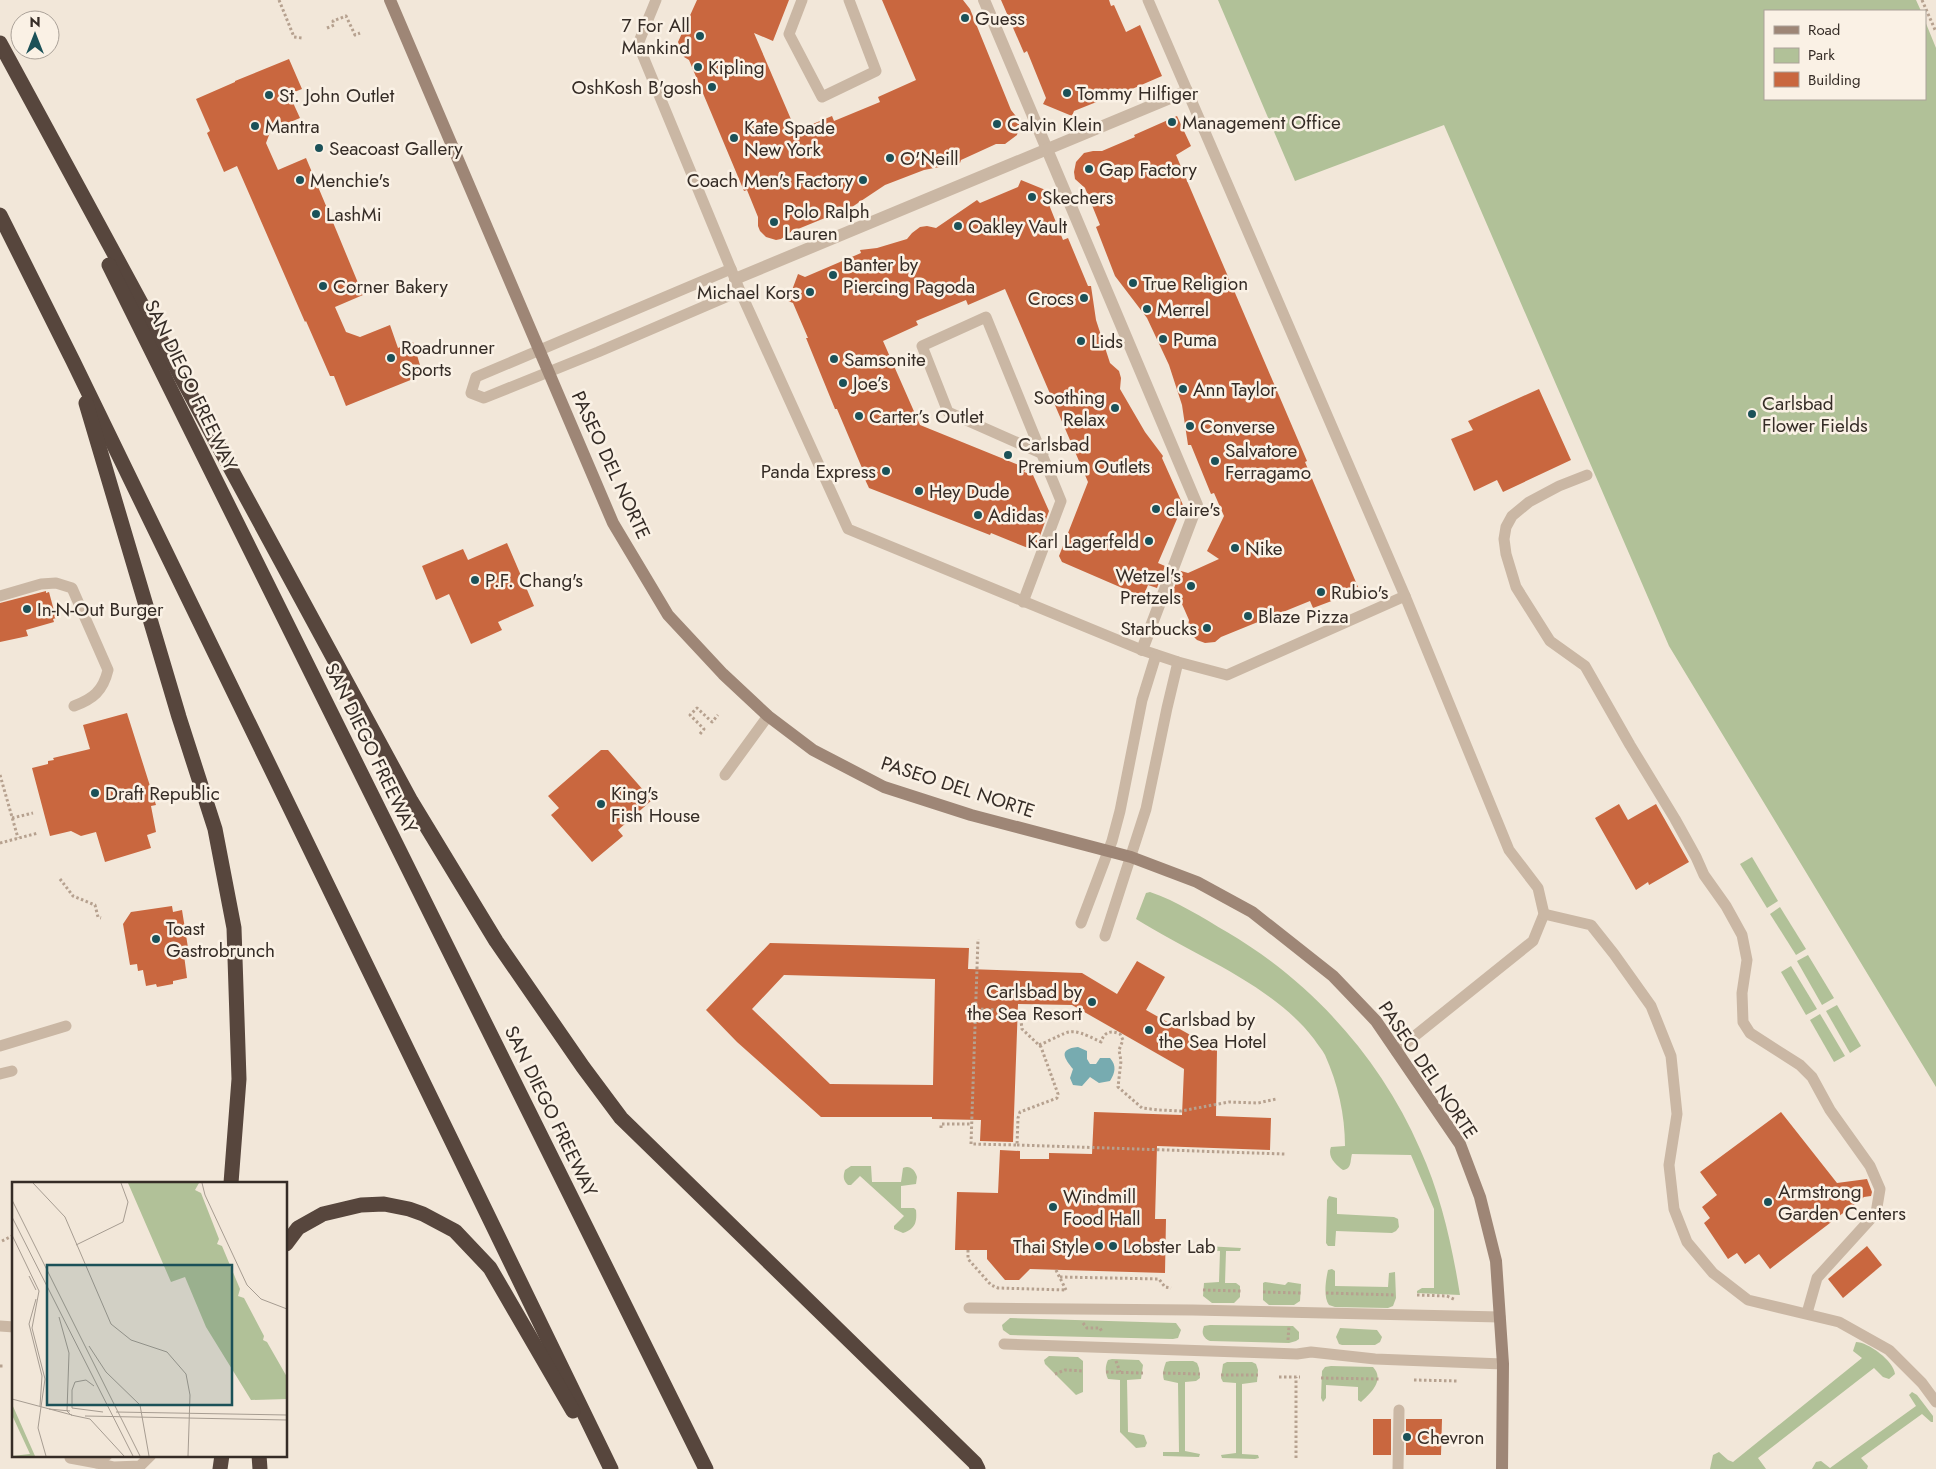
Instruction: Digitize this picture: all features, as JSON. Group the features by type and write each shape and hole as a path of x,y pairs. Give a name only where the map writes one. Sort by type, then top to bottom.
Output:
{"highway":[{"name":"SAN DIEGO FREEWAY","path":"0,44 706,1469"},
{"path":"0,44 412,801 496,941 621,1118 978,1469"},
{"path":"0,216 73,361 608,1464"},
{"path":"73,361 217,838 234,928 240,1079 231,1182"},
{"path":"288,1241 298,1228 323,1214 361,1205 384,1204 409,1209 455,1231 490,1268 580,1424 608,1464"},
{"path":"220,1469 222,1456"},
{"path":"259,1456 260,1469"}],"main road":[{"name":"PASEO DEL NORTE","path":"390,0 613,522 668,615 723,674 768,716 813,750 884,787 970,815 1108,850 1197,882 1252,912 1332,976 1376,1021 1460,1144 1480,1197 1496,1261 1504,1364 1502,1469"}],"street":[{"path":"984,0 1197,505 1142,650"},
{"path":"736,280 1187,91"}],"lane":[{"path":"656,0 638,44 736,280 848,529 1142,650 1227,675 1405,596"},
{"path":"802,0 789,34 822,97 876,71 849,0"},
{"path":"1148,0 1405,596 1508,850 1538,888 1544,914 1533,941 1396,1052"},
{"path":"736,280 549,372 484,398 471,392 476,376 539,350 736,280"},
{"path":"1024,602 1061,502 1043,454 986,316 922,346 948,412 1043,454"},
{"path":"1587,475 1559,486 1529,502 1512,516 1506,527 1504,539 1506,554 1516,587 1550,641 1585,666 1630,746 1675,819 1704,876 1726,906 1742,934 1748,960 1742,993 1743,1022 1750,1033 1800,1064 1812,1077 1830,1110 1870,1166 1880,1189 1876,1213 1816,1278 1807,1313"},
{"path":"0,596 41,584 56,583 72,588 108,670 100,692 88,701 74,706"},
{"path":"1081,923 1120,811 1142,700 1156,655"},
{"path":"1105,936 1146,809 1178,662"},
{"path":"725,775 768,716"},
{"path":"1544,914 1591,925 1651,1006 1671,1056 1676,1114 1669,1164 1674,1209 1687,1242 1713,1273 1748,1300 1839,1322 1889,1350 1922,1383 1936,1402"},
{"path":"0,1046 66,1026"},
{"path":"0,1074 12,1071"},
{"path":"969,1308 1500,1316"},
{"path":"1004,1344 1278,1354 1311,1352 1375,1359 1504,1364"},
{"path":"1398,1469 1399,1410"},
{"path":"97,1462 106,1456"},
{"path":"70,1458 114,1467 140,1466 150,1456"}],"path":[{"path":"279,0 294,37 302,38"},
{"path":"1922,0 1936,32"},
{"path":"327,28 334,25 333,21 346,16 354,36 360,33"},
{"path":"700,734 704,730 690,716 697,708 712,722 718,715"},
{"path":"0,775 18,838"},
{"path":"12,818 33,813"},
{"path":"0,843 38,833"},
{"path":"60,879 73,896 95,904 98,917 101,918"},
{"path":"978,939 971,1144 1285,1154"},
{"path":"976,1009 1017,1011 1020,1014 1022,1029 1041,1047 1058,1094 1057,1098 1020,1112 1017,1145"},
{"path":"1038,1045 1068,1031 1077,1031 1101,1042 1103,1036 1108,1032 1120,1034 1123,1040 1119,1050 1121,1061 1118,1087 1142,1108 1181,1111 1229,1102 1258,1102 1276,1099"},
{"path":"941,1128 941,1124 972,1124"},
{"path":"2,1241 12,1236"},
{"path":"968,1250 968,1259 992,1285 998,1288 1066,1290"},
{"path":"1056,1270 1069,1295"},
{"path":"1060,1277 1159,1279 1165,1288 1171,1288"},
{"path":"1203,1290 1241,1291"},
{"path":"1263,1292 1301,1293"},
{"path":"1326,1293 1396,1295"},
{"path":"1417,1295 1447,1296 1460,1302"},
{"path":"1082,1321 1087,1328 1100,1328 1104,1337"},
{"path":"1288,1343 1289,1326"},
{"path":"1115,1359 1120,1372"},
{"path":"1055,1374 1065,1370 1084,1371"},
{"path":"1106,1372 1143,1373"},
{"path":"1163,1373 1200,1374"},
{"path":"1221,1375 1258,1375"},
{"path":"1279,1377 1298,1377 1296,1458"},
{"path":"1322,1378 1380,1380"},
{"path":"1414,1380 1459,1381"}],"green space":[{"name":"Carlsbad Flower Fields","path":"1218,0 1916,0 1921,10 1764,10 1764,100 1926,100 1926,23 1936,48 1936,1087 1669,646 1444,125 1295,181"},
{"path":"1752,857 1778,901 1767,908 1740,864"},
{"path":"1150,892 1190,910 1258,952 1288,974 1341,1026 1364,1054 1404,1116 1427,1166 1445,1220 1460,1295 1417,1293 1422,1288 1434,1288 1434,1209 1411,1155 1352,1154 1348,1168 1343,1170 1335,1163 1330,1151 1331,1147 1345,1146 1344,1123 1337,1088 1325,1055 1297,1020 1254,986 1136,919 1146,893"},
{"path":"1780,907 1806,949 1796,955 1770,914"},
{"path":"1808,955 1834,998 1822,1005 1797,961"},
{"path":"1791,966 1817,1009 1806,1015 1781,972"},
{"path":"1837,1005 1861,1046 1850,1053 1826,1011"},
{"path":"1820,1014 1845,1056 1834,1062 1810,1020"},
{"path":"851,1166 871,1166 872,1182 901,1182 903,1168 908,1167 914,1170 917,1177 916,1184 901,1186 901,1208 914,1208 916,1210 916,1221 911,1229 903,1233 894,1229 894,1226 904,1216 860,1176 851,1185 848,1185 844,1180 844,1174 845,1170"},
{"path":"1329,1196 1337,1198 1337,1214 1394,1217 1398,1219 1399,1227 1392,1233 1336,1231 1335,1246 1328,1246 1326,1243 1327,1200"},
{"path":"1206,1246 1241,1248 1240,1251 1226,1251 1225,1283 1236,1283 1240,1286 1240,1297 1234,1303 1212,1303 1203,1296 1204,1283 1219,1282 1220,1251 1206,1250 1204,1248"},
{"path":"1332,1269 1335,1271 1335,1286 1388,1287 1389,1273 1395,1272 1396,1298 1393,1306 1388,1308 1335,1307 1329,1305 1326,1297 1326,1283 1328,1270"},
{"path":"1288,1282 1301,1284 1300,1301 1294,1305 1269,1305 1263,1300 1263,1283 1285,1285"},
{"path":"1010,1318 1176,1323 1181,1330 1178,1338 1173,1339 1010,1335 1003,1330 1002,1325"},
{"path":"1204,1326 1293,1326 1299,1332 1299,1339 1289,1343 1210,1341 1204,1337 1203,1331"},
{"path":"1340,1328 1377,1330 1382,1337 1380,1342 1375,1345 1342,1345 1339,1344 1336,1337"},
{"path":"1856,1342 1867,1345 1880,1353 1894,1369 1895,1374 1889,1379 1883,1377 1874,1368 1758,1458 1766,1469 1710,1469 1713,1455 1719,1452 1733,1462 1862,1358 1853,1351"},
{"path":"1049,1356 1078,1357 1083,1361 1083,1392 1076,1395 1045,1364 1044,1360"},
{"path":"1108,1360 1139,1360 1143,1365 1141,1379 1127,1380 1128,1432 1144,1435 1147,1443 1145,1447 1136,1448 1120,1432 1120,1380 1108,1379 1106,1372"},
{"path":"1193,1361 1197,1363 1199,1368 1200,1378 1196,1381 1185,1382 1185,1451 1200,1454 1199,1457 1163,1456 1163,1452 1179,1452 1178,1383 1164,1380 1163,1375 1166,1362"},
{"path":"1227,1362 1252,1362 1256,1364 1258,1370 1257,1382 1242,1384 1242,1454 1258,1455 1259,1458 1222,1458 1221,1455 1236,1453 1236,1383 1223,1382 1221,1378 1223,1364"},
{"path":"1325,1367 1373,1367 1378,1377 1377,1381 1361,1402 1358,1400 1358,1387 1326,1385 1326,1398 1323,1402 1321,1398 1322,1371"},
{"path":"1912,1392 1917,1395 1933,1416 1933,1422 1922,1414 1861,1458 1868,1466 1867,1469 1812,1469 1816,1462 1821,1461 1830,1468 1916,1406 1909,1395"}],"water":[{"path":"1078,1047 1087,1051 1087,1059 1090,1064 1096,1064 1100,1058 1110,1058 1114,1064 1114,1070 1110,1081 1099,1083 1090,1077 1082,1086 1073,1085 1070,1078 1073,1069 1067,1062 1065,1052 1071,1048"}],"building":[{"path":"697,0 789,0 773,41 754,33 796,131 832,116 834,121 880,102 878,97 916,80 882,0 963,0 970,9 1011,110 1019,120 1017,135 1005,144 996,144 961,160 960,163 924,170 885,185 843,213 842,211 795,229 781,239 776,240 766,237 760,231 758,217 747,190 744,191 689,60 684,57 678,42"},
{"path":"1001,0 1109,0 1111,6 1114,5 1126,32 1140,25 1162,76 1109,99 1109,97 1074,111 1072,116 1043,104 1046,98 1027,51 1024,53"},
{"path":"289,59 302,89 289,94 300,118 271,130 266,143 278,170 306,158 363,295 335,307 346,332 360,337 390,325 398,348 413,342 423,375 346,406 334,376 330,376 305,322 237,166 224,172 207,133 210,131 196,99"},
{"path":"1177,116 1191,146 1176,155 1307,461 1305,462 1358,587 1335,595 1337,599 1313,608 1310,601 1221,637 1215,642 1205,643 1197,640 1191,634 1188,626 1189,620 1178,595 1172,593 1181,571 1188,573 1219,559 1207,551 1224,516 1214,493 1211,494 1191,445 1188,445 1182,405 1169,365 1147,318 1115,276 1096,227 1100,225 1085,188 1075,179 1074,172 1076,162 1084,153 1102,151"},
{"path":"1021,180 1048,191 1046,197 1063,240 1068,238 1088,286 1091,286 1096,320 1110,363 1119,371 1121,378 1120,389 1145,432 1163,456 1162,458 1183,505 1158,563 1165,566 1157,588 1148,585 1143,597 1062,562 1059,556 1088,482 1005,289 968,305 966,300 916,321 918,325 883,341 920,425 1026,468 1024,472 1033,475 1049,511 1037,544 1028,548 869,488 793,303 788,301 798,274 805,277 861,253 860,250 877,248 907,239 920,227 936,228 977,200 980,203 1018,187"},
{"path":"1539,389 1571,460 1503,492 1497,480 1474,491 1451,439 1473,430 1468,421"},
{"name":"P.F. Chang's","path":"507,543 534,606 498,622 502,630 471,644 449,594 436,600 422,566 463,549 468,560"},
{"name":"In-N-Out Burger","path":"46,591 46,593 49,592 56,618 53,619 54,622 26,630 28,636 0,642 0,603"},
{"name":"Draft Republic","path":"127,713 156,805 151,806 156,832 147,835 151,848 105,862 96,832 81,836 71,831 50,836 32,768 48,764 48,761 54,760 53,758 90,749 83,725"},
{"name":"King's Fish House","path":"601,750 608,750 652,800 618,830 623,836 592,862 551,815 559,808 548,796"},
{"path":"1619,804 1628,820 1656,804 1689,862 1649,885 1648,882 1636,890 1595,818"},
{"name":"Toast Gastrobrunch","path":"172,906 173,912 182,910 189,954 184,955 187,978 173,981 173,984 157,987 156,984 146,986 143,970 138,971 137,964 130,965 123,924 131,912"},
{"path":"770,943 969,948 968,969 1082,973 1117,994 1137,961 1165,977 1146,1010 1217,1050 1216,1116 1271,1118 1270,1150 1157,1146 1155,1219 1166,1219 1165,1273 1030,1269 1019,1280 1005,1280 987,1259 987,1250 955,1250 957,1192 998,1193 1000,1150 1020,1151 1020,1159 1049,1159 1049,1153 1092,1154 1094,1112 1182,1115 1184,1069 1072,1005 1018,1004 1013,1142 980,1141 981,1120 932,1119 932,1117 821,1117 737,1042 706,1010","holes":["784,975 935,979 933,1085 830,1084 752,1009"]},
{"path":"1781,1112 1837,1183 1867,1179 1872,1192 1871,1196 1864,1197 1770,1269 1759,1254 1745,1264 1737,1253 1728,1259 1704,1223 1710,1218 1702,1207 1717,1195 1700,1172"},
{"path":"1867,1246 1882,1265 1843,1298 1828,1279"},
{"path":"1373,1419 1391,1419 1391,1455 1373,1455"},
{"path":"1406,1419 1442,1419 1441,1455 1406,1455"}],"place":[{"name":"Guess","path":"965,18"},
{"name":"7 For All Mankind","path":"700,36"},
{"name":"Kipling","path":"698,67"},
{"name":"OshKosh B'gosh","path":"712,87"},
{"name":"Tommy Hilfiger","path":"1067,93"},
{"name":"St. John Outlet","path":"269,95"},
{"name":"Management Office","path":"1172,122"},
{"name":"Calvin Klein","path":"997,124"},
{"name":"Mantra","path":"255,126"},
{"name":"Kate Spade New York","path":"734,138"},
{"name":"Seacoast Gallery","path":"319,148"},
{"name":"O'Neill","path":"890,158"},
{"name":"Gap Factory","path":"1089,169"},
{"name":"Menchie's","path":"300,180"},
{"name":"Coach Men's Factory","path":"863,180"},
{"name":"Skechers","path":"1032,197"},
{"name":"LashMi","path":"316,214"},
{"name":"Polo Ralph Lauren","path":"774,222"},
{"name":"Oakley Vault","path":"958,226"},
{"name":"Banter by Piercing Pagoda","path":"833,275"},
{"name":"True Religion","path":"1133,283"},
{"name":"Corner Bakery","path":"323,286"},
{"name":"Michael Kors","path":"810,292"},
{"name":"Crocs","path":"1084,298"},
{"name":"Merrel","path":"1147,309"},
{"name":"Puma","path":"1163,339"},
{"name":"Lids","path":"1081,341"},
{"name":"Roadrunner Sports","path":"391,358"},
{"name":"Samsonite","path":"834,359"},
{"name":"Joe’s","path":"843,383"},
{"name":"Ann Taylor","path":"1183,389"},
{"name":"Soothing Relax","path":"1115,408"},
{"name":"Carlsbad Flower Fields","path":"1752,414"},
{"name":"Carter’s Outlet","path":"859,416"},
{"name":"Converse","path":"1190,426"},
{"name":"Carlsbad Premium Outlets","path":"1008,455"},
{"name":"Salvatore Ferragamo","path":"1215,461"},
{"name":"Panda Express","path":"886,471"},
{"name":"Hey Dude","path":"919,491"},
{"name":"claire's","path":"1156,509"},
{"name":"Adidas","path":"978,515"},
{"name":"Karl Lagerfeld","path":"1149,541"},
{"name":"Nike","path":"1235,548"},
{"name":"P.F. Chang's","path":"475,580"},
{"name":"Wetzel's Pretzels","path":"1191,586"},
{"name":"Rubio's","path":"1321,592"},
{"name":"In-N-Out Burger","path":"27,609"},
{"name":"Blaze Pizza","path":"1248,616"},
{"name":"Starbucks","path":"1207,628"},
{"name":"Draft Republic","path":"95,793"},
{"name":"King's Fish House","path":"601,804"},
{"name":"Toast Gastrobrunch","path":"156,939"},
{"name":"Carlsbad by the Sea Resort","path":"1092,1002"},
{"name":"Carlsbad by the Sea Hotel","path":"1149,1030"},
{"name":"Armstrong Garden Centers","path":"1768,1202"},
{"name":"Windmill Food Hall","path":"1053,1207"},
{"name":"Thai Style","path":"1099,1246"},
{"name":"Lobster Lab","path":"1113,1246"},
{"name":"Chevron","path":"1407,1437"}]}
